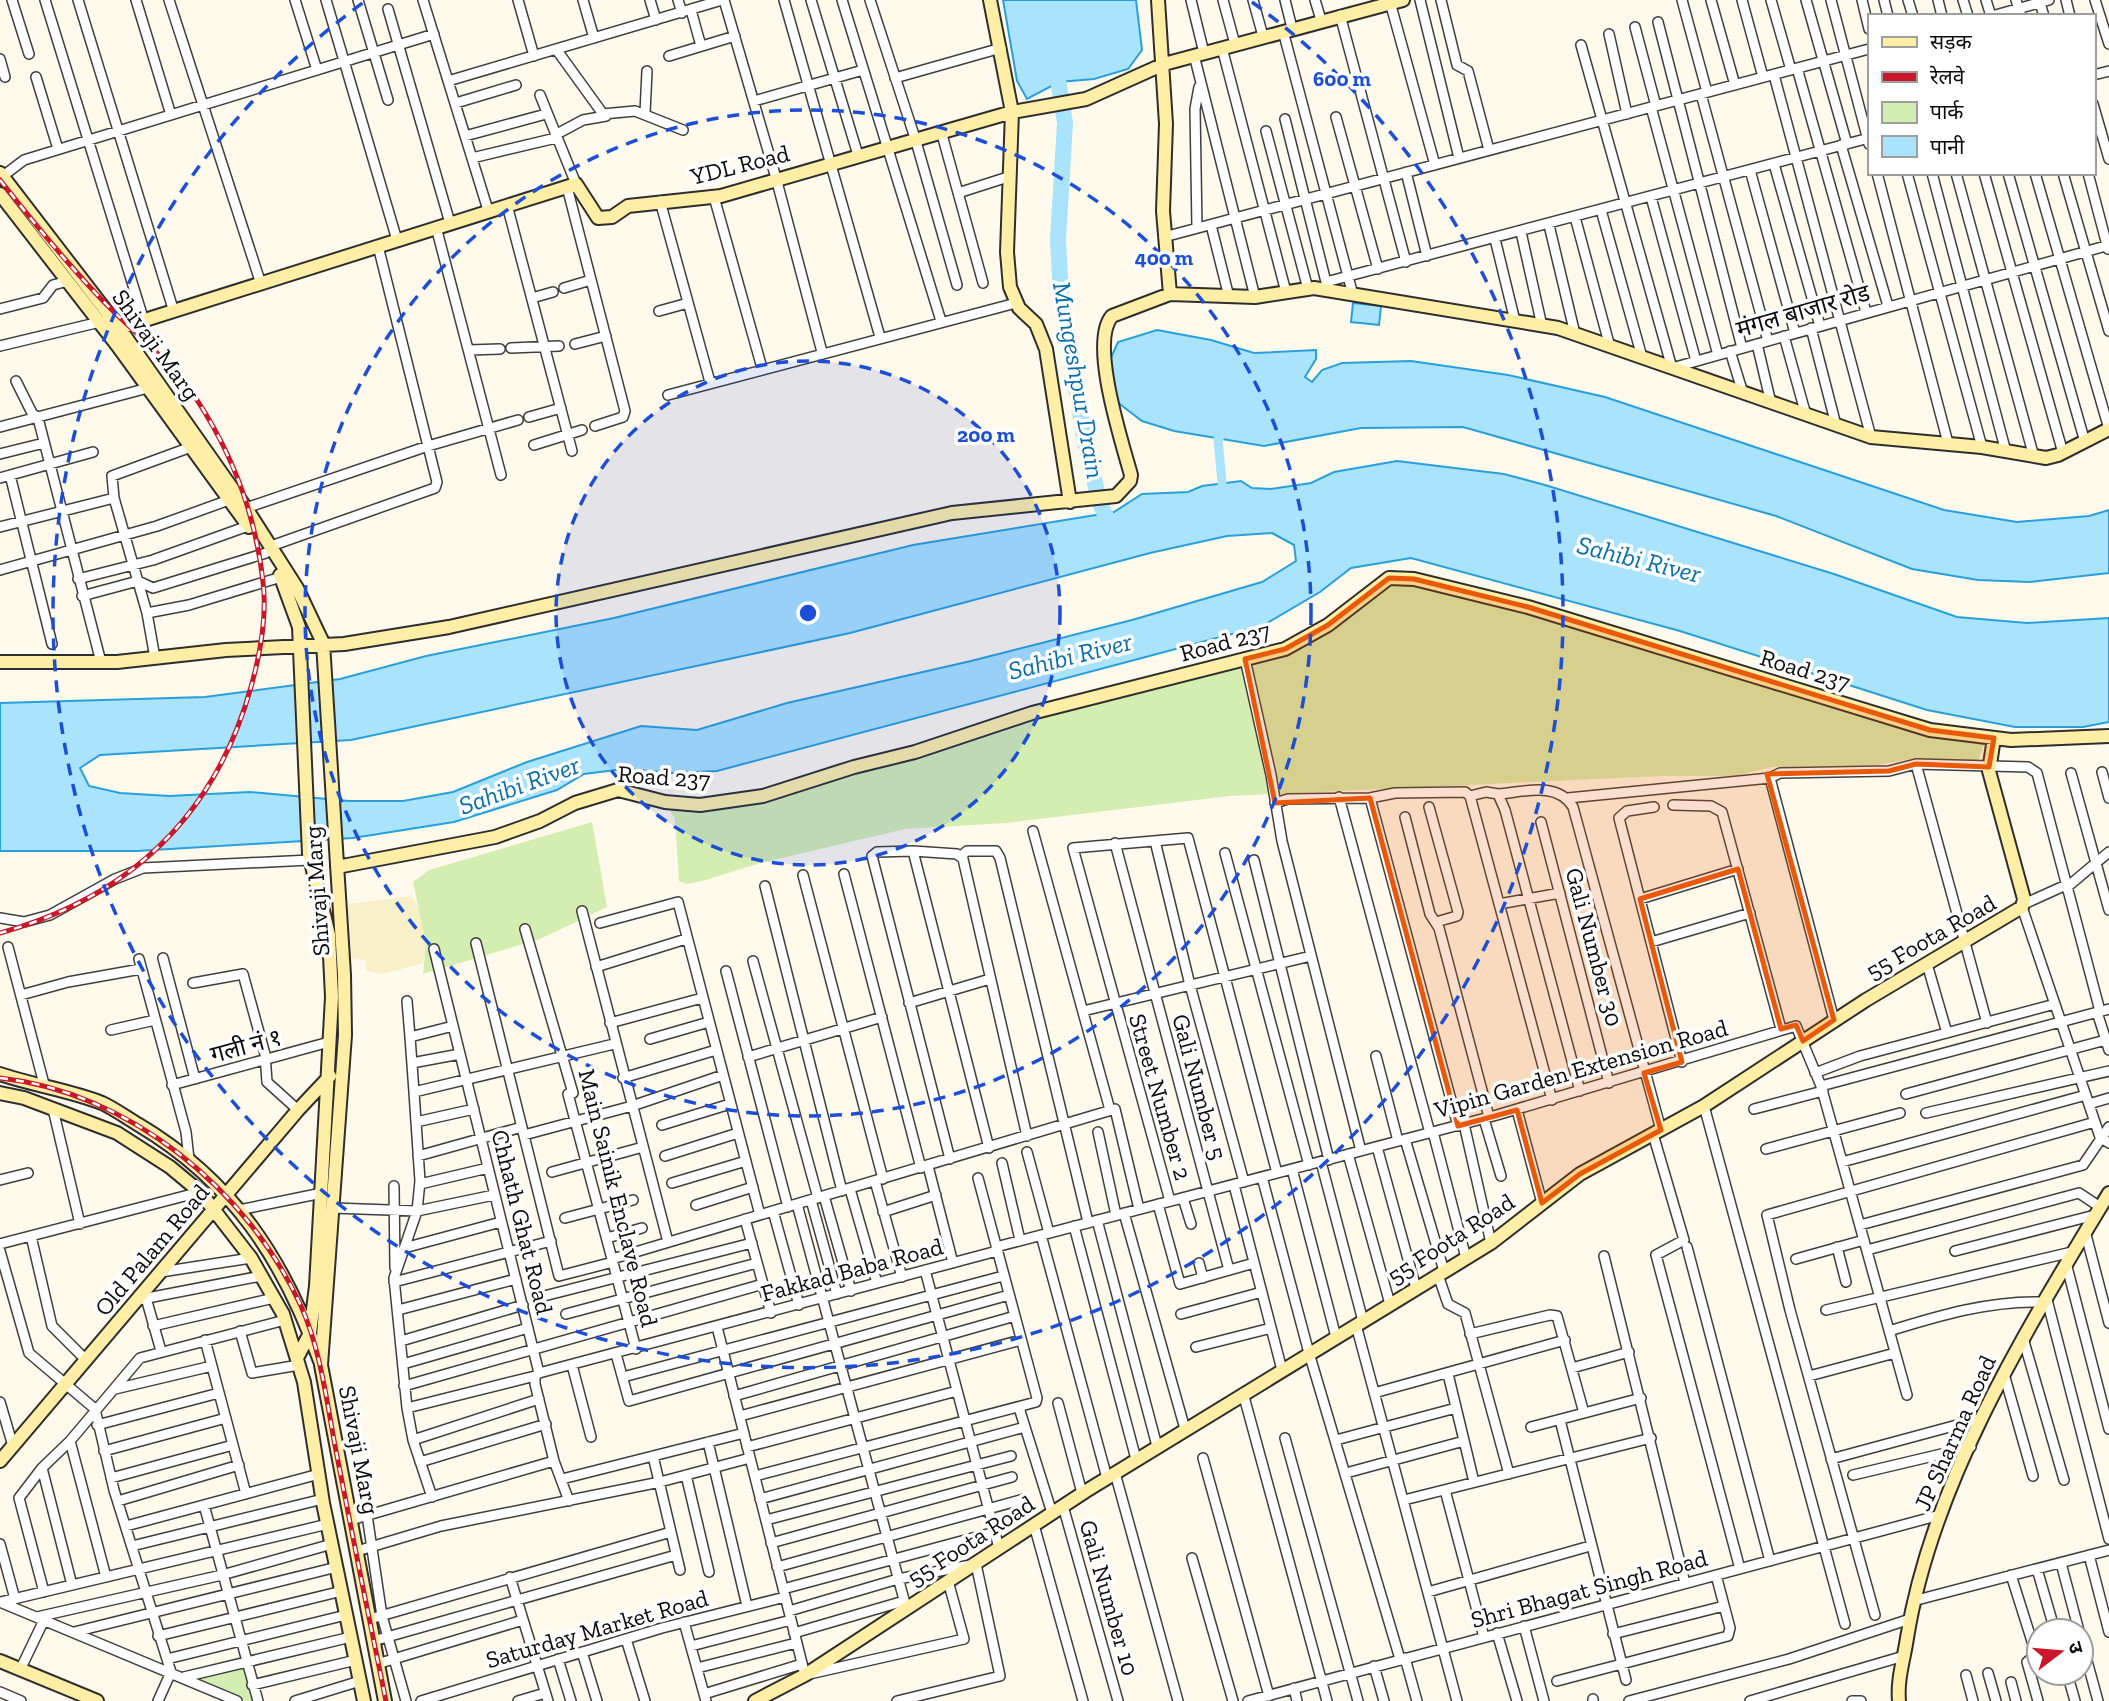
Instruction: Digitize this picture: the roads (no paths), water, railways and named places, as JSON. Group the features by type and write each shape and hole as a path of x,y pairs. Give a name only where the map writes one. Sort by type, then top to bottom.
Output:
{"street":[{"path":"12,0 29,54"},
{"path":"45,0 144,321"},
{"path":"78,0 174,312"},
{"path":"136,0 171,114"},
{"path":"169,0 261,284"},
{"path":"295,0 317,70"},
{"path":"326,0 397,240"},
{"path":"358,0 388,100"},
{"path":"423,0 488,210"},
{"path":"518,0 534,56"},
{"path":"583,0 594,38"},
{"path":"650,0 656,20"},
{"path":"678,0 686,11 701,46"},
{"path":"448,81 686,11 708,2 723,0 776,178 822,352"},
{"path":"784,0 880,337"},
{"path":"811,0 858,155"},
{"path":"842,0 941,321"},
{"path":"870,0 915,138 957,285"},
{"path":"990,0 1012,112 1007,252 1010,287 1016,303 1036,324 1046,349 1070,502"},
{"path":"1158,0 1164,64 1164,237 1170,294"},
{"path":"1191,0 1200,82 1255,297"},
{"path":"1223,0 1235,44"},
{"path":"1253,0 1263,36"},
{"path":"1285,0 1288,29 1353,295"},
{"path":"1315,0 1321,20"},
{"path":"1420,0 1459,158"},
{"path":"1441,0 1457,65 1468,71 1489,150"},
{"path":"1682,0 1768,341"},
{"path":"1711,0 1735,85"},
{"path":"1742,0 1763,77"},
{"path":"1771,0 1820,151 1866,312"},
{"path":"1806,0 1888,306"},
{"path":"1831,0 1868,136"},
{"path":"1862,0 1868,25"},
{"path":"2095,0 2109,44"},
{"path":"1397,1 1435,165"},
{"name":"YDL Road","path":"572,186 598,218 612,216 628,206 714,197 1012,112 1078,100 1164,64 1397,1"},
{"path":"1998,14 2043,1"},
{"path":"388,9 450,223"},
{"path":"1340,15 1406,262"},
{"path":"1658,22 1742,348"},
{"path":"1635,27 1674,191 1718,355"},
{"path":"1,174 23,160 433,34"},
{"path":"1609,34 1627,114"},
{"path":"669,56 735,36"},
{"path":"1581,46 1672,368"},
{"path":"895,78 1001,48"},
{"path":"1222,48 1286,292"},
{"path":"556,49 606,116"},
{"path":"1164,237 1868,49"},
{"path":"0,60 5,76"},
{"path":"754,101 863,70"},
{"path":"645,113 647,71"},
{"path":"1774,75 1871,437"},
{"path":"36,77 58,149"},
{"path":"1197,228 1195,109 1200,82"},
{"path":"456,103 516,85"},
{"path":"540,95 572,186 591,280 625,414 595,426"},
{"path":"472,158 556,137 583,120 635,111 683,130"},
{"path":"2095,111 2109,159"},
{"path":"465,136 546,114"},
{"path":"1336,117 1378,269"},
{"path":"1285,119 1328,286"},
{"path":"941,131 984,283"},
{"path":"1266,131 1308,289"},
{"path":"0,662 101,662 300,650 344,644 449,627 953,513 1116,496 1130,481 1131,475 1115,418 1102,334 1112,316 1170,294 1255,297 1328,286 1349,276 1868,140"},
{"path":"1774,163 1815,327 1836,425"},
{"path":"1750,170 1795,333"},
{"path":"1406,173 1427,256"},
{"name":"Shivaji Marg","path":"1,174 246,508 281,577 296,615 310,857 329,935 332,997 329,1042 335,1076 332,1208 321,1365 357,1551 376,1618 373,1641 385,1701"},
{"path":"1878,175 1948,443"},
{"path":"1908,175 1942,291 1982,447"},
{"path":"1933,175 1964,285 2006,452"},
{"path":"1957,175 2034,457"},
{"path":"1985,175 2063,453"},
{"path":"2009,175 2032,267 2085,442"},
{"path":"1328,286 1353,295 1515,321 1575,334 1871,437 1982,447 2046,458 2063,453 2109,429 2036,175"},
{"path":"2064,175 2109,331"},
{"path":"2089,175 2108,247"},
{"path":"958,193 1008,177"},
{"path":"0,346 144,321 488,210 572,186"},
{"name":"Shivaji Marg","path":"0,194 68,281 110,325 148,388 314,617 323,646 344,975 310,1334 298,1362"},
{"path":"714,197 762,368"},
{"path":"1651,197 1696,361"},
{"path":"660,201 710,382"},
{"path":"507,205 572,450"},
{"path":"1601,210 1642,357"},
{"path":"1575,217 1610,346"},
{"path":"1211,225 1229,297"},
{"path":"1549,225 1575,334"},
{"path":"436,227 501,475"},
{"path":"1521,232 1542,326"},
{"path":"1495,239 1515,321"},
{"path":"82,596 138,582 153,588 268,550 435,488 438,482 378,246"},
{"name":"मंगल बाजार रोड","path":"1672,368 2108,247"},
{"path":"564,288 591,280"},
{"path":"0,309 43,298 52,285 68,281"},
{"path":"532,298 553,292"},
{"path":"659,311 688,303"},
{"path":"668,395 822,352 1016,303"},
{"path":"575,344 606,336"},
{"path":"1784,336 1806,415"},
{"path":"1757,344 1771,403"},
{"path":"510,348 559,346"},
{"path":"469,350 500,349"},
{"path":"1730,351 1743,393"},
{"path":"16,381 38,418 101,662"},
{"path":"0,427 148,388"},
{"path":"529,417 561,408"},
{"path":"246,508 428,446 518,420"},
{"path":"534,444 583,430"},
{"path":"0,454 44,443"},
{"path":"155,658 147,613 114,498 112,475 191,447"},
{"path":"52,644 21,520 5,477 93,453"},
{"path":"0,527 114,498"},
{"path":"0,570 126,535 229,500"},
{"path":"78,579 134,565 248,526"},
{"path":"147,613 189,605 281,577"},
{"name":"Road 237","path":"337,867 495,837 540,821 575,803 618,790 665,802 700,805 763,796 854,767 915,752 1032,713 1284,649 1328,625 1389,578 1414,579 1528,607 1930,730 1994,738 2109,736"},
{"path":"1245,659 1311,956 1361,1151"},
{"name":"55 Foota Road","path":"755,1701 905,1604 976,1564 1136,1459 1490,1243 1580,1174 1704,1106 1834,1020 1965,943 2023,905 1989,767 1994,738"},
{"path":"1916,764 1987,1023"},
{"path":"1567,798 1770,778 1780,773 1889,771 1916,764 2028,767 2037,773 2102,1011 2109,1050"},
{"path":"2102,772 2109,797"},
{"path":"2071,773 2109,910"},
{"path":"1770,778 1834,1020"},
{"path":"1470,796 1486,792 1551,789 1567,798 1573,807 1644,1073 1684,1240 1656,1255 1740,1569"},
{"path":"1275,803 1424,792 1465,792 1470,796 1552,1100"},
{"path":"1498,793 1530,900 1580,1091"},
{"path":"1339,797 1466,1258"},
{"path":"1370,798 1461,1125 1490,1243"},
{"path":"1673,805 1718,807 1722,812 1781,1029 1796,1026 1822,1088 1907,1395"},
{"path":"1429,807 1458,912 1457,916 1436,922"},
{"path":"1654,807 1628,811 1619,818 1682,1062"},
{"path":"1405,817 1430,914 1436,922 1501,1176"},
{"name":"Gali Number 30","path":"1541,822 1609,1083"},
{"path":"1033,831 1110,1110"},
{"path":"1115,843 1188,838 1277,1173"},
{"path":"1155,841 1190,985 1244,1182"},
{"name":"Street Number 2","path":"1115,843 1073,848 1170,1201"},
{"name":"Gali Number 5","path":"1115,843 1229,1270"},
{"path":"914,851 989,1148"},
{"path":"950,1159 872,856 877,852 914,851 961,856 967,852 996,851 1000,858 1064,1123 1157,1446"},
{"path":"2105,1140 2095,1122 2023,905 2066,887 2109,852"},
{"path":"1225,853 1309,1165"},
{"path":"961,856 1027,1136"},
{"path":"0,918 24,922 50,915 115,879 143,868 310,857"},
{"path":"1254,860 1325,1161 1374,1393 1457,1701"},
{"path":"1640,899 1738,869"},
{"path":"844,874 881,1017 925,1167 936,1195 953,1263"},
{"path":"803,875 844,1028 879,1180 883,1212 902,1277"},
{"path":"765,886 846,1190 877,1283"},
{"path":"1499,904 1560,893"},
{"path":"600,923 678,902 760,1215"},
{"path":"582,911 614,1044 668,1242"},
{"path":"1651,942 1750,913"},
{"name":"Main Sainik Enclave Road","path":"525,929 573,1093 568,1094 636,1349"},
{"path":"596,967 686,939"},
{"path":"476,943 559,1276 1115,1109 1139,1209"},
{"path":"8,947 44,1084"},
{"name":"Chhath Ghat Road","path":"434,949 534,1351 539,1399 554,1461 569,1501"},
{"path":"1083,1011 1225,976 1257,972 1311,956"},
{"path":"163,958 195,1080"},
{"path":"754,961 818,1198 837,1294"},
{"path":"21,995 140,964 186,1132 189,1159"},
{"path":"1927,964 1947,1033"},
{"path":"697,1668 905,1604 829,1322 748,1057 726,971"},
{"path":"193,983 243,974 266,1060 266,1077 270,1087 298,1110"},
{"path":"909,1003 990,979"},
{"path":"610,1023 702,998"},
{"path":"395,1278 417,1211 419,1184 407,1001"},
{"path":"1815,1073 1853,1058 2056,1004"},
{"path":"1754,1109 2102,1011"},
{"path":"748,1057 881,1017"},
{"path":"111,1030 155,1020"},
{"path":"650,1039 709,1022"},
{"path":"410,1037 453,1026"},
{"name":"Vipin Garden Extension Road","path":"1183,1198 1517,1110 1682,1062 1781,1029"},
{"path":"1906,1094 2107,1039"},
{"name":"गली नं १","path":"173,1086 329,1042"},
{"path":"414,1092 614,1044"},
{"path":"623,1078 716,1050"},
{"path":"412,1063 460,1054"},
{"path":"1376,1056 1448,1304 1465,1313 1509,1474"},
{"path":"1926,1113 2109,1071"},
{"path":"0,1074 44,1084 103,1104 173,1146 227,1195 284,1274 310,1334 321,1365 304,1382"},
{"path":"418,1156 481,1139 632,1106 723,1075"},
{"name":"Old Palam Road","path":"0,1461 142,1299 161,1272 298,1110 335,1076"},
{"name":"Shivaji Marg","path":"0,1093 117,1133 170,1167 200,1192 251,1258 285,1320 304,1382 323,1499 364,1701"},
{"path":"1842,1162 2087,1099 2109,1098"},
{"path":"663,1125 730,1104"},
{"path":"1704,1106 1845,1623"},
{"path":"53,1109 80,1224"},
{"path":"416,1122 474,1109"},
{"path":"1517,1110 1542,1203"},
{"path":"1766,1149 1900,1112"},
{"path":"1875,1615 1852,1540 1767,1215 2095,1122"},
{"path":"1860,1225 2083,1165 2105,1140 2109,1127"},
{"path":"1098,1132 1185,1429"},
{"path":"665,1156 738,1133"},
{"path":"552,1172 643,1147"},
{"path":"1377,1147 1416,1288"},
{"path":"1027,1152 1045,1234 1111,1475 1178,1701"},
{"path":"1348,1154 1390,1304"},
{"path":"671,1183 746,1161"},
{"path":"1002,1163 1020,1240"},
{"path":"419,1184 488,1168"},
{"path":"1292,1169 1336,1337"},
{"path":"0,1180 27,1172"},
{"path":"1262,1177 1309,1353 1417,1701"},
{"path":"755,1476 965,1423 1036,1402 978,1178"},
{"path":"1234,1185 1282,1370"},
{"path":"394,1186 395,1278 404,1386 413,1440 432,1497"},
{"path":"696,1205 752,1187"},
{"path":"0,1244 200,1192"},
{"path":"239,1210 323,1192"},
{"path":"1867,1250 2079,1193 2103,1203"},
{"path":"332,1208 417,1211 494,1195"},
{"path":"883,1212 936,1195"},
{"path":"818,1198 851,1291"},
{"path":"1183,1198 1191,1224"},
{"name":"Fakkad Baba Road","path":"407,1408 771,1313 953,1263 1020,1240 1183,1198"},
{"path":"565,1218 633,1200"},
{"path":"1955,1251 2103,1203"},
{"name":"JP Sharma Road","path":"1899,1701 1898,1685 1913,1601 1940,1515 1983,1418 2043,1298 2103,1203"},
{"path":"1158,1204 1180,1284 1254,1263"},
{"path":"773,1211 799,1305"},
{"path":"745,1219 771,1313"},
{"path":"404,1248 501,1222"},
{"path":"1074,1226 1136,1459"},
{"path":"607,1238 642,1228"},
{"path":"2085,1231 2109,1324"},
{"path":"31,1236 52,1326 86,1360"},
{"path":"1796,1259 1864,1240"},
{"path":"395,1278 551,1241"},
{"path":"544,1296 752,1243"},
{"path":"1687,1247 1770,1561"},
{"path":"1837,1247 1846,1282"},
{"path":"0,1251 29,1353 64,1386 95,1409 111,1478 171,1672 158,1701"},
{"path":"1604,1256 1685,1583"},
{"path":"1826,1310 2069,1257 2109,1429"},
{"path":"161,1272 251,1258"},
{"path":"1199,1262 1203,1278"},
{"path":"566,1314 757,1263"},
{"path":"925,1270 999,1548"},
{"path":"161,1351 142,1299 261,1276"},
{"path":"623,1377 1003,1276"},
{"path":"398,1310 516,1279"},
{"path":"404,1386 763,1284"},
{"path":"1181,1314 1262,1292"},
{"path":"616,1354 629,1401 728,1371 1009,1295"},
{"path":"153,1326 274,1298"},
{"path":"1889,1331 1966,1308 2043,1298 2109,1539"},
{"path":"401,1341 523,1305"},
{"path":"1470,1334 1553,1314 1559,1320 1584,1413"},
{"path":"734,1395 840,1364 942,1339 1015,1316"},
{"path":"44,1592 19,1498 42,1468 70,1441 140,1358 285,1320"},
{"path":"717,1327 803,1670"},
{"path":"402,1364 528,1328"},
{"path":"1196,1347 1271,1328"},
{"path":"240,1331 252,1373 298,1362"},
{"path":"2023,1338 2064,1480"},
{"path":"205,1340 246,1494"},
{"path":"740,1416 1021,1340"},
{"path":"1374,1393 1565,1340"},
{"path":"1572,1368 1629,1352"},
{"path":"1809,1376 1895,1353"},
{"path":"572,1365 591,1437"},
{"path":"113,1389 212,1366"},
{"path":"1448,1374 1474,1482"},
{"path":"2004,1374 2033,1476"},
{"path":"747,1447 957,1391"},
{"path":"97,1425 219,1393"},
{"path":"1243,1393 1327,1701"},
{"path":"1531,1427 1641,1398"},
{"path":"413,1440 539,1399"},
{"path":"0,1403 5,1433 13,1446"},
{"path":"1058,1403 1082,1493"},
{"path":"1021,1406 1052,1513"},
{"path":"1336,1440 1456,1408"},
{"path":"104,1451 226,1418"},
{"path":"1831,1460 1983,1418"},
{"path":"1560,1420 1626,1680"},
{"path":"420,1462 546,1424"},
{"path":"760,1499 1026,1427"},
{"path":"562,1479 744,1433"},
{"path":"1285,1438 1358,1701"},
{"path":"1404,1500 1650,1438"},
{"path":"70,1441 106,1577"},
{"path":"1346,1473 1464,1441"},
{"path":"708,1442 747,1606"},
{"path":"111,1478 233,1445"},
{"path":"1853,1475 1970,1447"},
{"path":"653,1456 680,1570"},
{"path":"766,1520 1011,1456"},
{"path":"357,1551 441,1527 660,1482 750,1458"},
{"path":"1203,1458 1266,1698"},
{"path":"351,1520 554,1461"},
{"path":"118,1501 239,1465"},
{"path":"42,1468 72,1585"},
{"path":"126,1526 319,1474"},
{"path":"686,1475 709,1572"},
{"path":"771,1543 1012,1477"},
{"path":"1445,1490 1484,1637"},
{"path":"132,1546 323,1499"},
{"path":"777,1567 1024,1499"},
{"path":"204,1505 258,1701"},
{"name":"Gali Number 10","path":"1063,1506 1118,1701"},
{"path":"367,1515 372,1547 376,1618 388,1636 406,1701"},
{"name":"Shri Bhagat Singh Road","path":"1248,1701 1940,1515"},
{"path":"0,1602 328,1524"},
{"path":"1034,1525 1080,1700"},
{"path":"376,1618 671,1532"},
{"name":"Saturday Market Road","path":"421,1701 684,1622 747,1606 893,1558 995,1532"},
{"path":"0,1544 15,1599"},
{"path":"41,1618 222,1575 332,1544"},
{"path":"1428,1592 1590,1546"},
{"path":"1913,1601 2109,1550"},
{"path":"373,1641 676,1555"},
{"path":"2089,1555 2109,1632"},
{"path":"1192,1558 1233,1701"},
{"path":"2060,1563 2075,1617"},
{"path":"691,1646 898,1579 976,1564 1000,1676 930,1696 897,1701"},
{"path":"74,1632 337,1567"},
{"path":"2037,1569 2051,1617"},
{"path":"1557,1681 1728,1636 1730,1633 1716,1575"},
{"path":"2011,1576 2036,1654 2027,1661 2038,1701"},
{"path":"510,1577 547,1697 519,1701"},
{"path":"684,1622 705,1698 803,1670 964,1639 948,1581"},
{"path":"158,1636 342,1591"},
{"path":"0,1602 237,1701"},
{"path":"1613,1634 1724,1606"},
{"path":"167,1659 346,1615"},
{"path":"20,1670 41,1618"},
{"path":"1629,1701 1789,1659 1910,1619"},
{"path":"377,1664 523,1620"},
{"path":"1524,1626 1544,1701"},
{"path":"1497,1633 1517,1701"},
{"path":"184,1677 351,1637"},
{"path":"626,1639 645,1701"},
{"path":"582,1652 597,1701"},
{"path":"1756,1700 1904,1656"},
{"path":"558,1659 572,1701"},
{"path":"253,1685 356,1660"},
{"path":"0,1661 97,1701"},
{"path":"1374,1666 1384,1701"},
{"path":"1988,1673 1996,1701"},
{"path":"1966,1675 1973,1701"},
{"path":"295,1701 360,1681"},
{"path":"2011,1682 2016,1701"},
{"path":"1294,1688 1297,1701"},
{"path":"0,1692 22,1701"},
{"path":"1852,1701 1861,1701"}],"water":[{"path":"1003,0 1136,0 1142,50 1128,69 1094,79 1059,82 1027,99 1017,81"},
{"path":"1353,303 1381,306 1379,325 1351,322"},
{"path":"1157,330 1211,340 1254,353 1316,350 1316,359 1305,377 1312,382 1322,370 1342,363 1411,361 1508,375 1605,397 1944,510 2017,522 2089,516 2109,510 2109,573 2030,582 1978,580 1912,569 1776,516 1463,427 1361,428 1264,446 1174,431 1142,421 1117,402 1110,360 1118,342"},
{"name":"Sahibi River","path":"1397,461 1504,474 1834,574 1957,617 2027,623 2109,618 2109,722 2083,727 2015,727 1927,710 1680,631 1411,558 1351,568 1320,592 1262,626 717,771 673,773 624,769 584,774 557,790 454,822 353,838 137,851 0,851 0,703 205,697 340,679 426,656 614,618 913,545 1114,512 1142,494 1188,492 1202,486 1241,481 1252,488 1271,489 1311,483 1334,472","holes":["1272,533 1294,545 1296,561 1262,582 1132,620 971,661 787,703 697,730 641,726 527,762 453,792 403,801 349,801 250,792 169,796 120,793 89,786 80,768 100,755 351,740 850,633 1150,553 1227,536"]}],"waterway":[{"name":"Mungeshpur Drain","path":"1055,61 1065,123 1058,240 1061,295 1085,443 1100,503 1112,530"},
{"path":"1222,483 1218,439 1224,431"}],"railway":[{"path":"0,180 78,274 167,363 210,421 232,465 249,510 260,558 264,608 254,675 235,733 215,775 190,812 160,845 127,873 89,898 0,933"},
{"path":"0,1078 48,1087 94,1103 138,1126 179,1154 216,1187 250,1223 278,1263 301,1306 319,1361 386,1701"}]}
